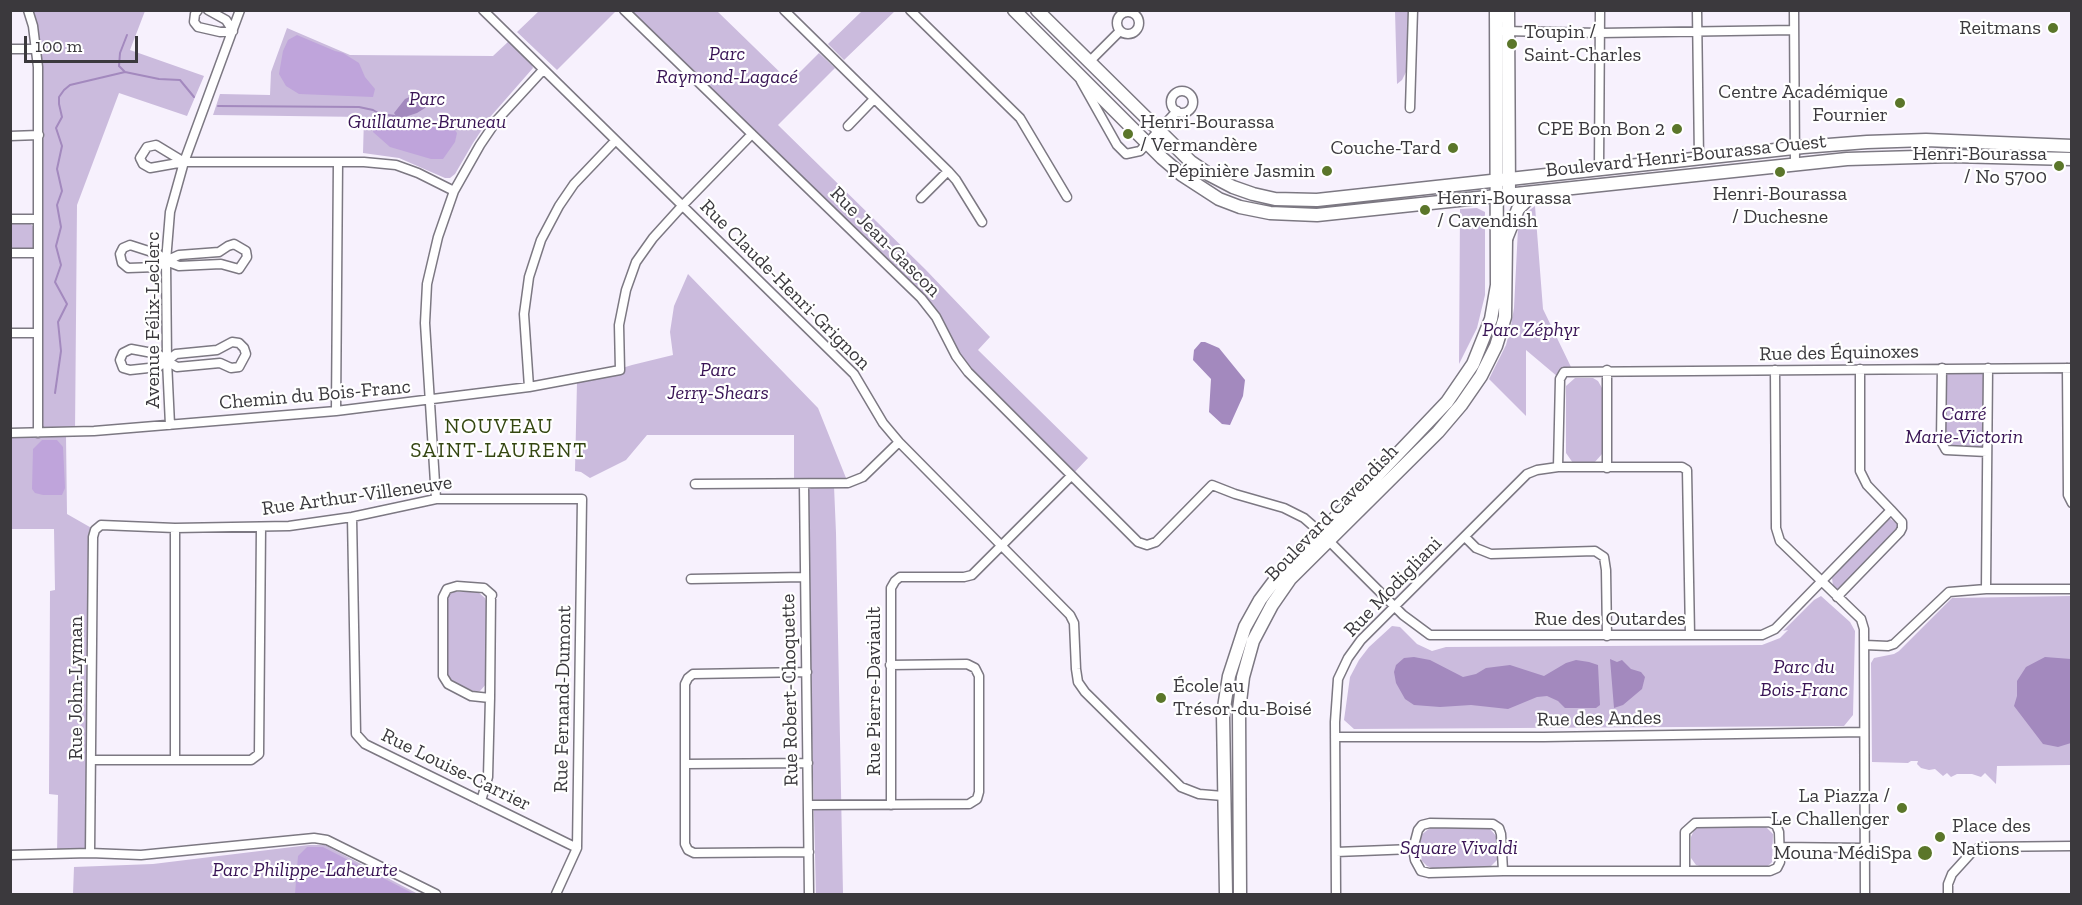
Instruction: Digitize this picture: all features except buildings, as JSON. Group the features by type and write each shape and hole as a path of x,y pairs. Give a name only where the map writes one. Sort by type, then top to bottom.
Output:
{"main road":[{"name":"Boulevard Henri-Bourassa Ouest","path":"1014,10 1182,175 1206,192 1234,205 1270,213 1317,215 1847,159 1911,156 2072,159"},
{"name":"Boulevard Henri-Bourassa Ouest","path":"1037,10 1191,162 1218,180 1246,192 1275,199 1317,200 1867,142 1926,140 2072,146"},
{"path":"1496,10 1502,31"},
{"path":"1502,196 1502,31 1508,10"},
{"path":"1506,239 1518,209 1535,192"},
{"name":"Boulevard Cavendish","path":"1226,894 1223,796 1224,706 1229,676 1239,642 1248,620 1285,567 1325,536 1444,425 1466,399 1481,376 1496,346 1505,317 1506,239 1502,196"},
{"name":"Boulevard Cavendish","path":"1240,894 1239,724 1245,667 1257,633 1290,579 1325,536 1442,407 1473,364 1486,336 1496,300 1502,196"}],"street":[{"path":"28,10 37,49 38,433"},
{"path":"198,10 194,22 198,27 220,32 233,31 226,20 208,10"},
{"name":"Avenue Félix-Leclerc","path":"170,425 166,261 170,212 184,162 240,10"},
{"name":"Rue Claude-Henri-Grignon","path":"483,10 854,374 883,423 899,442 1070,615 1074,623 1078,682 1085,692 1181,787 1199,794 1223,796"},
{"name":"Rue Jean-Gascon","path":"624,10 921,298 936,317 956,356 968,372 1138,542 1147,545 1156,542 1212,485"},
{"path":"784,10 948,171 982,222"},
{"path":"910,10 1020,118 1067,197"},
{"path":"1410,108 1413,10"},
{"path":"1599,169 1600,10"},
{"path":"1697,10 1699,159"},
{"path":"1794,10 1795,164"},
{"path":"1502,31 1600,33 1794,30"},
{"path":"1089,63 1120,31"},
{"path":"10,49 37,49"},
{"path":"436,499 425,324 427,284 438,237 454,191 480,145 497,120 543,70"},
{"name":"Boulevard Henri-Bourassa Ouest","path":"1075,71 1122,152 1138,153 1148,144"},
{"path":"848,126 874,99"},
{"path":"1148,144 1177,111"},
{"path":"682,207 752,134"},
{"path":"10,136 39,135"},
{"path":"529,387 524,314 529,277 541,240 574,184 615,141"},
{"path":"184,162 156,145 147,147 140,158 143,164 150,168 184,162 338,162 396,165 454,191"},
{"path":"336,411 338,162"},
{"path":"921,198 948,171"},
{"name":"Chemin du Bois-Franc","path":"10,433 94,431 336,411 529,387 620,370 619,325 626,290 636,262 653,238 682,207"},
{"path":"10,219 39,219"},
{"path":"166,261 158,254 130,245 123,248 120,254 122,263 128,268 156,267 166,261 179,255 219,252 234,244 246,251 247,257 239,268 221,264 179,266 166,261"},
{"path":"10,253 38,253"},
{"path":"10,333 38,333"},
{"path":"167,361 158,354 131,349 123,353 120,360 123,368 130,370 158,367 167,361 176,354 218,350 232,342 239,343 246,354 239,367 231,368 220,363 177,367 167,361"},
{"path":"1942,368 1941,441 1947,450 1987,452"},
{"path":"1986,589 1988,368"},
{"path":"2069,368 2068,495 2072,503"},
{"name":"Rue des Équinoxes","path":"1558,467 1560,379 1564,372 2069,368"},
{"path":"1837,597 1902,528 1902,522 1867,484 1860,471 1860,369"},
{"path":"1607,370 1607,468"},
{"path":"1775,370 1776,528 1779,541 1861,619 1864,629 1865,894"},
{"path":"695,484 848,483 855,481 899,442"},
{"path":"1558,467 1682,467 1687,470 1690,635"},
{"name":"Rue Modigliani","path":"1336,894 1335,737 1338,679 1348,658 1361,640 1529,472 1558,467"},
{"name":"Rue Pierre-Daviault","path":"891,805 891,588 900,577 972,575 1071,476"},
{"name":"Rue Robert-Choquette","path":"804,485 809,894"},
{"name":"Rue des Outardes","path":"1212,485 1284,508 1304,518 1325,536 1395,607 1430,635 1762,635 1775,629 1891,510"},
{"name":"Rue Arthur-Villeneuve","path":"101,525 175,528 289,526 352,517 436,499 582,499"},
{"name":"Rue Fernand-Dumont","path":"556,894 577,848 582,499"},
{"name":"Rue Louise-Carrier","path":"352,517 356,734 365,744 577,848"},
{"name":"Rue John-Lyman","path":"90,853 93,537 95,530 101,525"},
{"path":"92,760 251,760 259,754 261,527"},
{"path":"175,528 175,760"},
{"path":"1465,537 1476,548 1491,554 1595,551 1604,558 1606,570 1607,636"},
{"path":"691,579 805,577"},
{"path":"480,801 488,777 490,698 492,595 483,588 457,586 447,589 443,597 443,676 448,684 471,696 490,698"},
{"path":"1865,645 1894,644 1949,592 1986,589 2072,589"},
{"path":"808,805 969,804 977,799 980,792 979,676 975,668 967,664 890,665"},
{"path":"807,672 693,674 685,684 685,844 688,850 694,853 809,852"},
{"name":"Rue des Andes","path":"1335,737 1864,732"},
{"path":"685,764 808,763"},
{"path":"1503,871 1501,834 1499,828 1493,824 1422,825 1414,837 1413,849 1417,866 1421,871 1429,873 1770,871 1777,868 1780,862 1779,832 1772,822 1695,823 1685,832 1685,870"},
{"path":"10,855 90,853 141,855 314,838 327,840 436,894"},
{"path":"1948,894 1948,884 1952,874 1972,852 1980,847 2072,846"},
{"path":"1780,847 1865,848"},
{"path":"1336,852 1413,849"}],"green space":[{"name":"Parc Guillaume-Bruneau","path":"614,10 615,12 557,70 517,32 539,11"},
{"path":"28,11 145,11 130,50 204,76 187,116 119,93 77,205 75,432 38,433 38,67"},
{"name":"Parc Raymond-Lagacé","path":"624,11 717,11 790,82 819,53 835,68 778,125 925,269 990,337 978,350 1088,458 1071,476 968,372 936,317"},
{"name":"Parc Raymond-Lagacé","path":"862,11 895,11 844,60 828,44"},
{"path":"1395,11 1408,11 1408,68 1402,80 1397,84"},
{"name":"Parc Guillaume-Bruneau","path":"287,28 350,55 493,56 510,40 531,62 533,68 491,116 455,174 450,178 445,178 399,158 363,153 364,117 213,115 220,94 270,95 271,72"},
{"path":"297,35 343,53 359,63 365,77 375,89 373,97 299,94 286,86 279,74 283,51 288,40"},
{"path":"377,123 390,126 407,124 439,126 453,128 457,133 455,142 443,159 431,159 390,147 373,132 374,125"},
{"name":"Parc Zéphyr","path":"1535,206 1543,309 1571,367 1558,377 1526,350 1526,416 1489,379 1506,345 1511,326 1518,228 1527,212"},
{"path":"1477,208 1485,212 1485,295 1477,328 1459,364 1460,209"},
{"path":"11,222 28,222 34,227 34,247 29,251 11,250"},
{"name":"Parc Jerry-Shears","path":"688,274 818,408 848,483 794,485 794,435 647,435 626,460 590,478 575,471 577,382 673,355 670,332 674,306"},
{"name":"Carré Marie-Victorin","path":"1942,368 1988,368 1987,452 1946,450 1941,441"},
{"path":"1575,378 1593,378 1602,388 1602,454 1594,463 1573,463 1566,453 1566,386"},
{"path":"66,436 67,514 95,530 90,853 57,854 58,795 49,794 50,591 55,590 54,529 11,529 10,437"},
{"path":"42,440 57,440 63,447 65,488 62,495 43,495 35,493 32,489 33,449"},
{"path":"834,486 843,894 816,894 806,496 812,487"},
{"path":"1889,518 1898,524 1896,530 1841,589 1833,586 1832,578"},
{"path":"451,592 478,592 485,598 488,606 487,683 480,691 475,692 452,681 447,675 447,600"},
{"name":"Parc du Bois-Franc","path":"1821,596 1850,622 1855,631 1853,715 1844,726 1354,729 1344,720 1350,677 1369,647 1392,626 1400,627 1417,644 1432,651 1446,647 1762,645 1780,638 1788,630 1783,631 1814,600"},
{"name":"Parc du Bois-Franc","path":"2071,596 2071,765 1997,766 1996,784 1985,773 1981,777 1972,774 1957,774 1951,777 1947,773 1943,776 1935,769 1921,768 1917,764 1918,761 1872,762 1871,663 1874,658 1899,651 1952,598"},
{"name":"Square Vivaldi","path":"1431,827 1490,829 1497,837 1497,860 1490,867 1432,868 1427,866 1420,854 1420,836"},
{"path":"1698,827 1766,827 1773,834 1772,862 1767,867 1703,867 1696,865 1691,858 1691,837"},
{"name":"Parc Philippe-Laheurte","path":"325,845 418,894 73,894 74,867 153,864"},
{"path":"307,847 323,847 414,894 295,894 298,856"}],"shaded area":[{"path":"428,94 431,98 425,108 417,113 402,118 394,113 405,99 414,95"},
{"path":"1201,342 1219,348 1245,380 1243,396 1230,425 1222,424 1209,412 1211,379 1193,360 1194,350"},
{"path":"2045,657 2071,659 2071,743 2058,747 2043,744 2014,706 2017,681 2026,667"},
{"path":"1404,658 1430,660 1463,677 1476,674 1486,668 1510,665 1544,676 1566,663 1576,660 1589,662 1598,665 1600,705 1596,708 1565,708 1558,701 1547,696 1537,697 1508,709 1471,705 1440,707 1414,705 1405,699 1396,683 1394,672 1396,665"},
{"path":"1610,659 1617,662 1622,660 1631,669 1641,672 1645,677 1642,689 1623,705 1614,708"}],"waterway":[{"path":"127,35 120,53 119,66 125,72 159,79 180,80 194,97"},
{"path":"55,393 61,351 58,322 67,304 55,282 61,265 56,246 61,227 57,205 62,191 57,169 62,146 56,128 62,117 59,97 70,85 125,72"},
{"path":"218,106 359,107 395,116"}],"place":[{"name":"Reitmans","path":"2053,28"},
{"name":"Toupin / Saint-Charles","path":"1512,44"},
{"name":"Centre Académique Fournier","path":"1900,103"},
{"name":"CPE Bon Bon 2","path":"1677,129"},
{"name":"Henri-Bourassa / Vermandère","path":"1128,134"},
{"name":"Couche-Tard","path":"1453,148"},
{"name":"Henri-Bourassa / No 5700","path":"2059,166"},
{"name":"Pépinière Jasmin","path":"1327,171"},
{"name":"Henri-Bourassa / Duchesne","path":"1780,172"},
{"name":"Henri-Bourassa / Cavendish","path":"1425,210"},
{"name":"École au Trésor-du-Boisé","path":"1161,698"},
{"name":"La Piazza / Le Challenger","path":"1902,808"},
{"name":"Place des Nations","path":"1940,837"},
{"name":"Mouna MédiSpa","path":"1925,853"}],"district":[{"name":"NOUVEAU SAINT-LAURENT","path":"499,439"}]}
